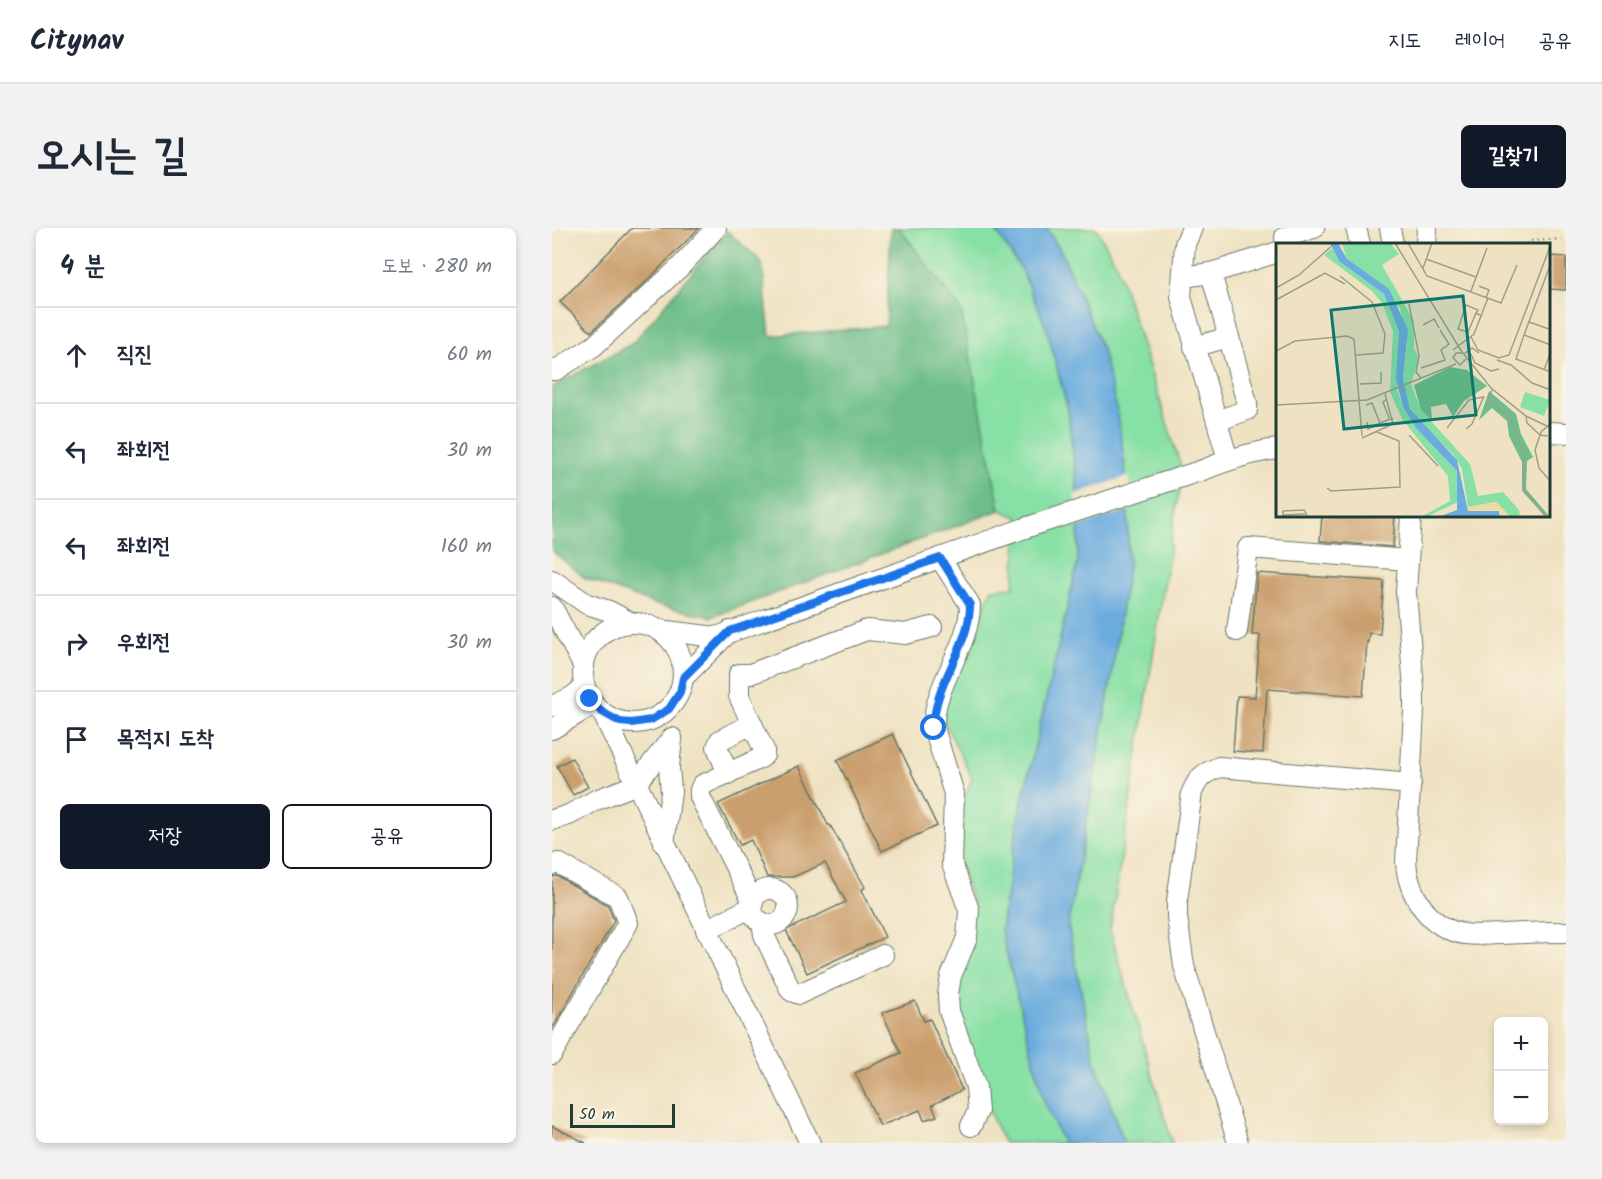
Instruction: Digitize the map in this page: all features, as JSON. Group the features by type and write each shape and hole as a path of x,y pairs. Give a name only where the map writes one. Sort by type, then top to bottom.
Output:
{"street":[{"path":"552,370 556,370 594,346 680,267 716,228"},
{"path":"1192,228 1185,244 1181,297 1228,460"},
{"path":"1286,243 1285,237 1316,228 1323,243"},
{"path":"1356,228 1360,243"},
{"path":"1390,228 1393,243"},
{"path":"1426,243 1427,228"},
{"path":"1183,277 1211,273 1276,253"},
{"path":"1211,273 1248,403 1247,410 1217,421"},
{"path":"1194,347 1229,337"},
{"path":"1551,432 1566,433"},
{"path":"1256,451 1276,439"},
{"path":"552,580 587,604 609,611 632,623 659,630 716,637 1024,528 1256,451 1276,449"},
{"path":"1411,518 1406,592 1414,688 1407,878 1418,904 1440,923 1463,934 1566,932"},
{"path":"1237,631 1248,548 1408,560"},
{"path":"940,558 970,605 965,632 936,706 933,720 954,794 952,864 969,910 967,938 951,976 948,994 949,1011 976,1087 978,1111 971,1126"},
{"path":"552,607 584,667 594,701 810,1143"},
{"path":"584,667 587,653 595,641 612,629 632,623"},
{"path":"883,955 799,994 791,992 700,797 700,790 702,785 764,755 740,696 739,674 750,674 867,630 905,634 932,627"},
{"path":"659,630 670,639 683,664 683,678 675,701 669,767 671,792 664,844"},
{"path":"683,678 730,631"},
{"path":"552,706 570,698 594,701 620,722 641,723 660,715 675,701"},
{"path":"552,729 594,701"},
{"path":"728,774 717,743 752,724"},
{"path":"552,820 569,815 596,800 635,784 672,738"},
{"path":"1238,1143 1184,966 1177,917 1177,900 1190,803 1197,781 1204,773 1219,767 1411,784"},
{"path":"552,865 558,863 618,897 628,923 552,1054"},
{"path":"706,930 755,911"}],"path":[{"path":"1527,243 1528,241 1566,239"}],"green space":[{"path":"891,228 899,228 961,310 1000,510 712,617 657,605 585,578 552,551 552,387 633,343 727,231 762,262 770,336 886,326"},
{"path":"899,228 994,228 1021,269 1047,329 1068,410 1079,506 1078,562 1018,819 1001,931 1044,1101 1063,1143 1004,1143 986,1105 949,990 973,902 955,853 958,818 972,778 939,711 992,589 1014,587 1018,517 1000,510 961,310"},
{"path":"1046,228 1096,228 1116,263 1182,470 1110,930 1172,1143 1124,1143 1095,1061 1068,926 1111,680 1128,566 1117,410 1102,349 1062,253"}],"water":[{"path":"994,228 1046,228 1062,253 1102,349 1117,410 1128,488 1128,566 1111,680 1068,926 1095,1061 1124,1143 1063,1143 1044,1101 1001,931 1018,819 1078,562 1079,506 1068,410 1047,329 1021,269"}],"pier":[{"path":"1129,476 1131,509 1076,527 1075,494"}],"building":[{"path":"632,228 699,228 651,277 591,332 560,302"},
{"path":"1551,256 1566,257 1566,290 1551,289"},
{"path":"1322,518 1395,518 1393,547 1320,541"},
{"path":"1257,573 1384,581 1380,634 1369,633 1367,642 1363,696 1267,689 1263,753 1233,751 1237,696 1255,697 1260,635 1252,635"},
{"path":"893,734 937,826 882,851 837,760"},
{"path":"572,758 588,787 573,795 557,766"},
{"path":"799,766 828,825 865,887 862,890 885,937 807,973 786,930 846,902 825,863 793,877 767,877 751,840 740,845 718,804"},
{"path":"557,876 608,905 614,921 552,1029 552,877"},
{"path":"915,1001 924,1021 930,1019 962,1090 932,1105 937,1116 924,1120 920,1110 880,1126 855,1073 901,1053 882,1013"},
{"path":"552,1126 586,1143 552,1143"}],"route":[{"path":"590,699 602,712 620,722 641,723 651,720 669,709 680,692 683,678 730,631 940,558 970,605 970,614 936,706 934,728"}]}
